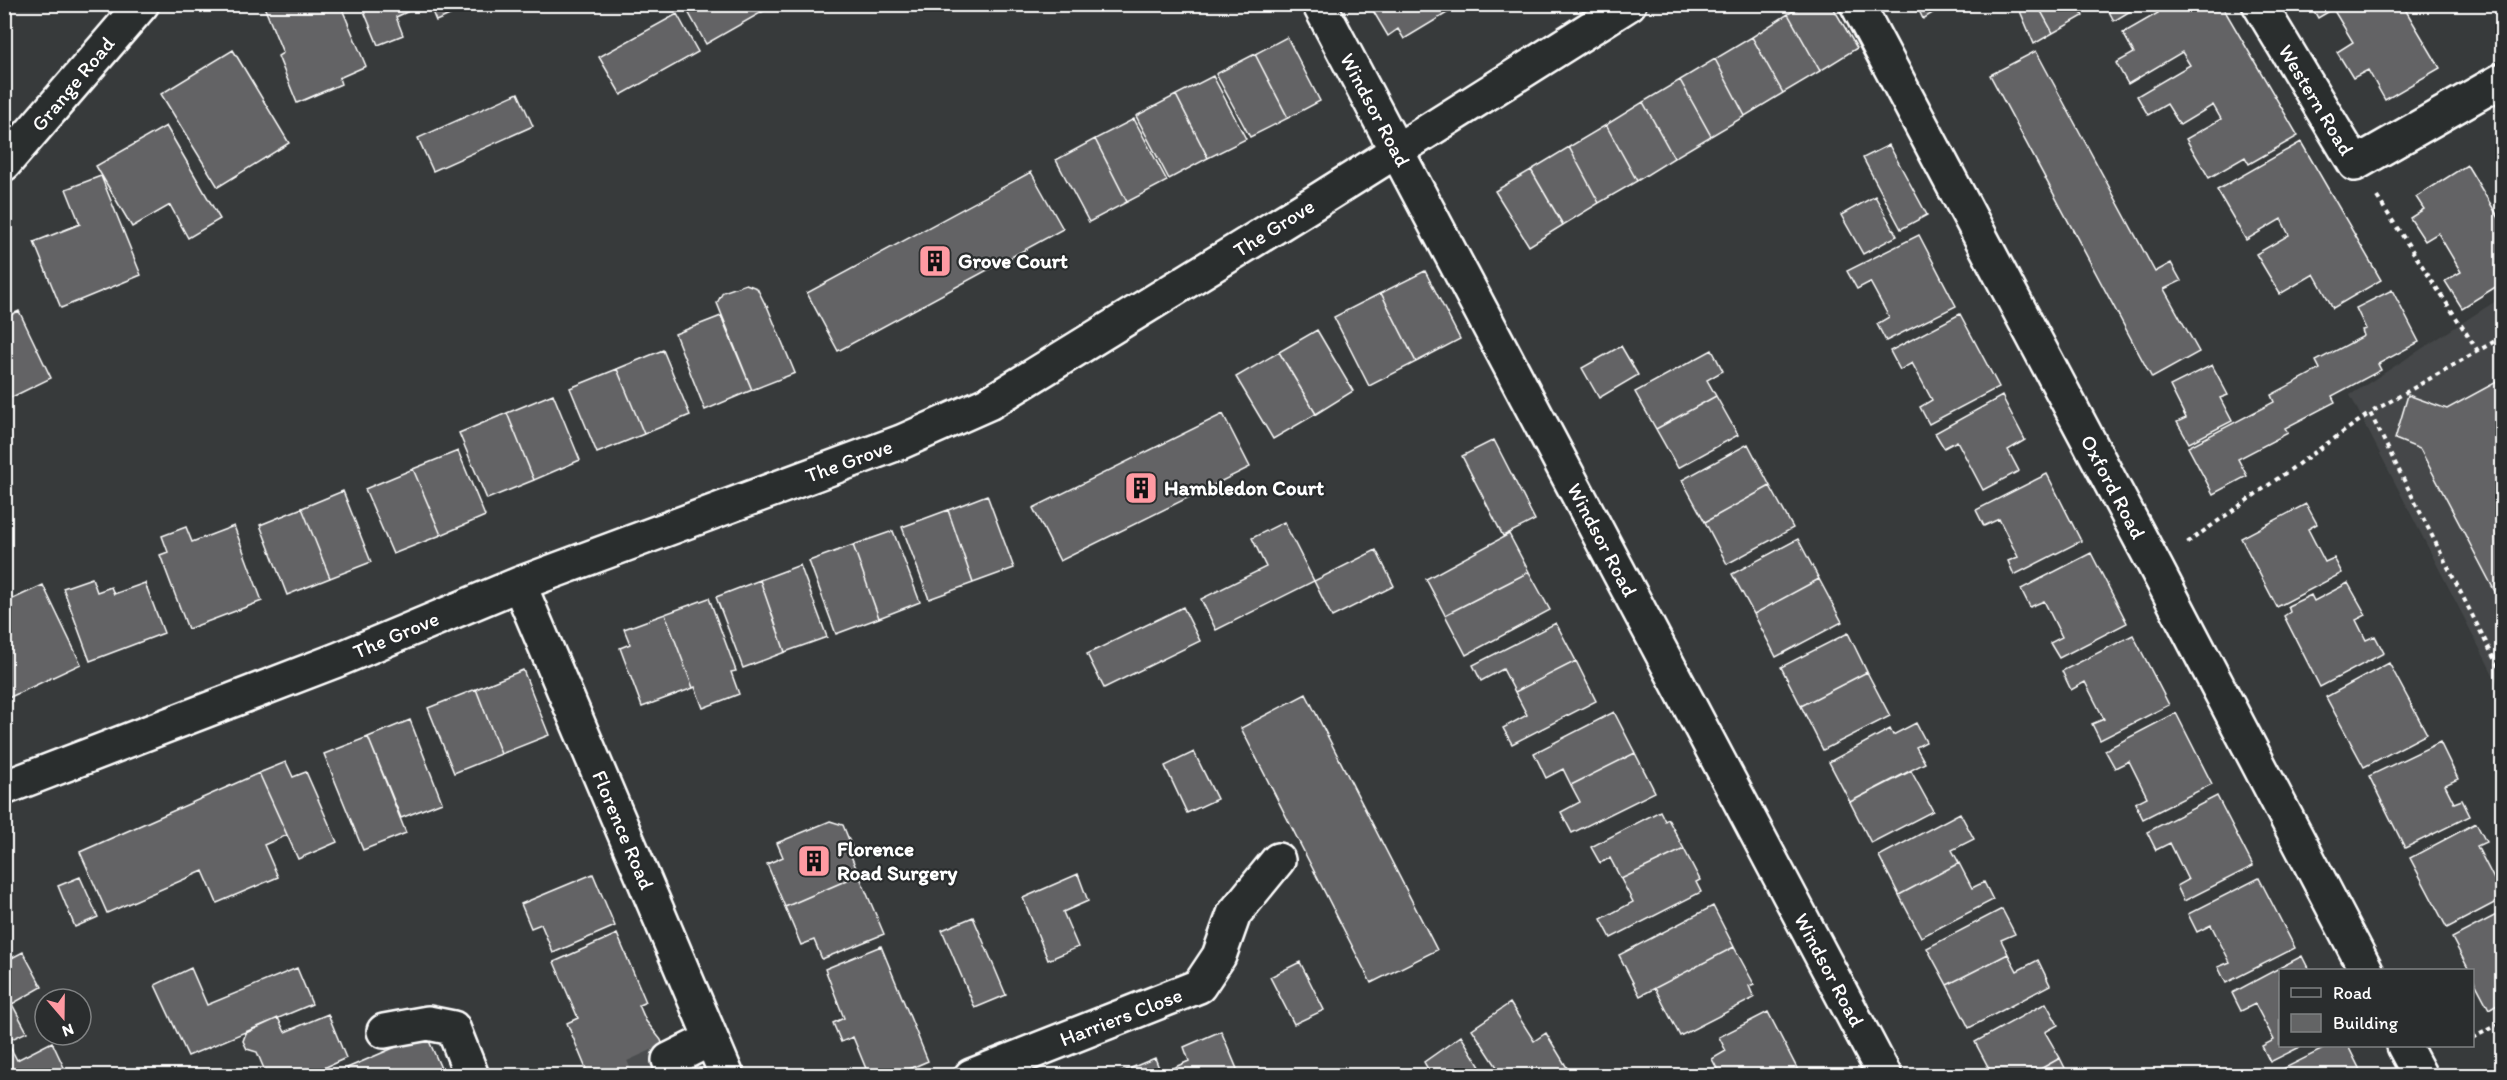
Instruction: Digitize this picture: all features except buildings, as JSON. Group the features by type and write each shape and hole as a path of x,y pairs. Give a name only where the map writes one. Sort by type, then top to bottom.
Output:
{"street":[{"name":"Windsor Road","path":"1319,4 1885,1076"},
{"name":"The Grove","path":"4,788 338,660 519,584 901,442 989,403 1309,206 1629,4"},
{"name":"Oxford Road","path":"1857,4 2365,969"},
{"name":"Western Road","path":"2259,4 2355,164"},
{"name":"Grange Road","path":"5,164 134,8"},
{"path":"2355,164 2502,80"},
{"name":"Florence Road","path":"519,584 727,1076"},
{"name":"Harriers Close","path":"971,1076 1199,986 1220,956 1234,914 1278,860"},
{"path":"384,1031 428,1023 453,1028 472,1076"},
{"path":"669,1060 711,1039"},
{"path":"2405,1047 2420,1076"}],"path":[{"path":"2355,164 2478,351"},
{"path":"2155,566 2370,413 2502,337"},
{"path":"2370,413 2502,674"},
{"path":"2474,1037 2502,1023"}],"shaded area":[{"path":"2502,297 2502,692 2350,395"}],"tunnel":[{"path":"634,1076 669,1060"}],"place":[{"name":"Grove Court","path":"935,261"},
{"name":"Hambledon Court","path":"1141,488"},
{"name":"Florence Road Surgery","path":"814,861"}]}
